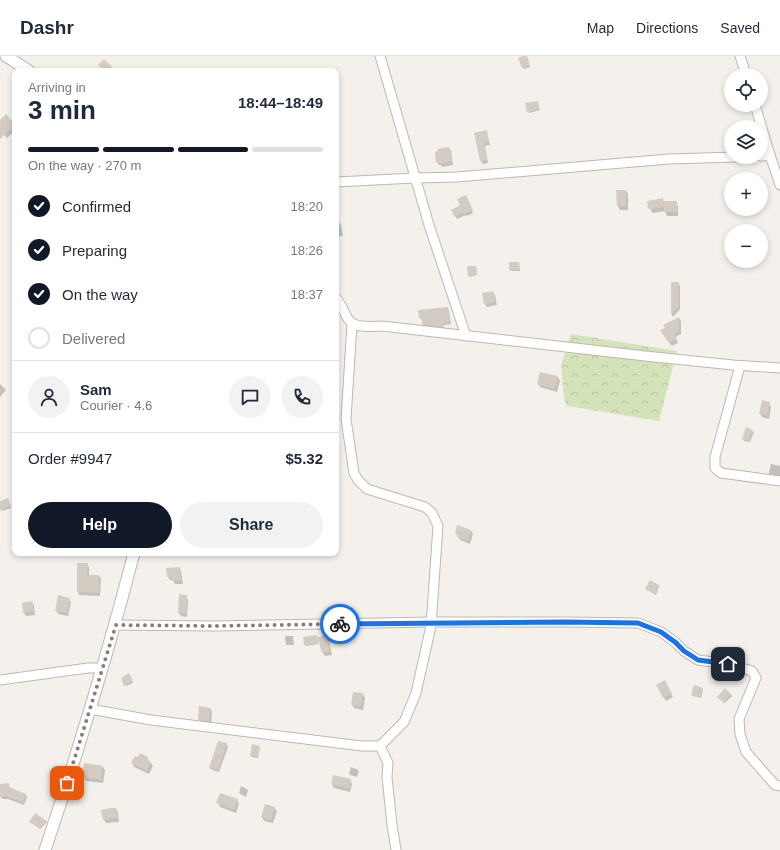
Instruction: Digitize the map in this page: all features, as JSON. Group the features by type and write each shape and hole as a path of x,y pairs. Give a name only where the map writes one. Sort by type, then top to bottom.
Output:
{"street":[{"path":"6,56 24,68"},
{"path":"380,56 429,225 466,336"},
{"path":"740,56 744,68"},
{"path":"339,182 457,177 669,159 724,157"},
{"path":"768,160 780,185"},
{"path":"90,709 151,720 367,747 380,746 404,722 416,693 432,622 438,526 432,512 425,507 368,489 362,485 354,473 346,419 352,324 339,302"},
{"path":"352,324 740,366 780,368"},
{"path":"740,366 715,457 715,468 722,472 780,481"},
{"path":"45,850 116,625 133,556"},
{"path":"116,625 214,626 432,622 638,623 661,632 675,642 684,651 698,660 728,664 752,671 756,678 739,719 740,734 746,752 775,785 780,786"},
{"path":"0,680 88,668 102,668"},
{"path":"380,746 388,763 387,777 396,850"}],"green space":[{"path":"571,334 677,351 659,421 567,406 564,399 561,365"}],"building":[{"path":"527,56 530,65 522,68 518,58"},
{"path":"104,59 113,68 102,68 98,65"},
{"path":"538,101 539,109 527,112 525,103"},
{"path":"6,114 12,121 12,128 0,139 0,120"},
{"path":"487,130 489,142 484,143 487,160 480,161 474,133"},
{"path":"449,147 452,161 439,164 439,162 436,162 435,152 438,151 437,149"},
{"path":"616,190 626,190 626,206 617,206"},
{"path":"466,195 473,210 464,214 463,212 455,217 451,210 460,205 457,199"},
{"path":"663,198 664,206 664,201 677,201 677,212 664,212 664,207 648,209 647,201"},
{"path":"509,262 519,262 519,270 509,270"},
{"path":"467,266 476,266 477,274 468,276"},
{"path":"671,282 679,282 679,306 671,315"},
{"path":"493,291 495,302 484,304 482,293"},
{"path":"448,307 450,322 443,323 444,327 422,324 422,318 419,318 418,310"},
{"path":"679,317 679,331 674,333 677,339 669,343 660,330 665,328 663,325"},
{"path":"540,372 558,376 555,389 537,384"},
{"path":"762,400 770,402 767,416 759,414"},
{"path":"746,427 753,430 749,441 742,439"},
{"path":"8,498 11,506 0,510 0,501"},
{"path":"457,525 471,530 468,541 457,537 458,534 455,533"},
{"path":"77,563 88,563 87,575 99,575 99,593 77,592"},
{"path":"180,567 181,580 172,581 172,577 167,577 166,568"},
{"path":"650,580 659,585 655,594 645,589"},
{"path":"179,594 187,595 186,614 178,613"},
{"path":"58,595 70,598 67,613 55,611"},
{"path":"32,601 34,611 23,613 22,603"},
{"path":"317,635 318,643 304,645 303,637"},
{"path":"327,635 330,651 322,653 317,637"},
{"path":"129,673 133,681 124,686 121,678"},
{"path":"665,680 672,694 663,698 656,685"},
{"path":"694,685 703,688 700,697 691,695"},
{"path":"725,688 731,694 724,703 717,697"},
{"path":"353,692 363,693 361,706 351,705"},
{"path":"199,706 210,708 209,721 198,720"},
{"path":"218,741 227,743 218,770 209,768"},
{"path":"252,744 260,746 258,757 250,756"},
{"path":"140,753 148,757 148,760 151,762 147,771 131,763 135,756 138,757"},
{"path":"84,763 103,766 101,780 83,777"},
{"path":"333,775 351,779 349,789 331,784"},
{"path":"9,783 9,787 26,794 23,803 6,796 0,797 0,784"},
{"path":"220,793 238,799 234,810 216,803"},
{"path":"265,804 275,807 271,820 261,817"},
{"path":"116,808 118,818 103,820 101,810"},
{"path":"35,813 47,821 39,828 29,822"}],"way so far":[{"path":"67,783 116,625 214,626 340,624"}],"route":[{"path":"340,624 432,622 638,623 661,632 675,642 684,651 698,660 728,664"}]}
